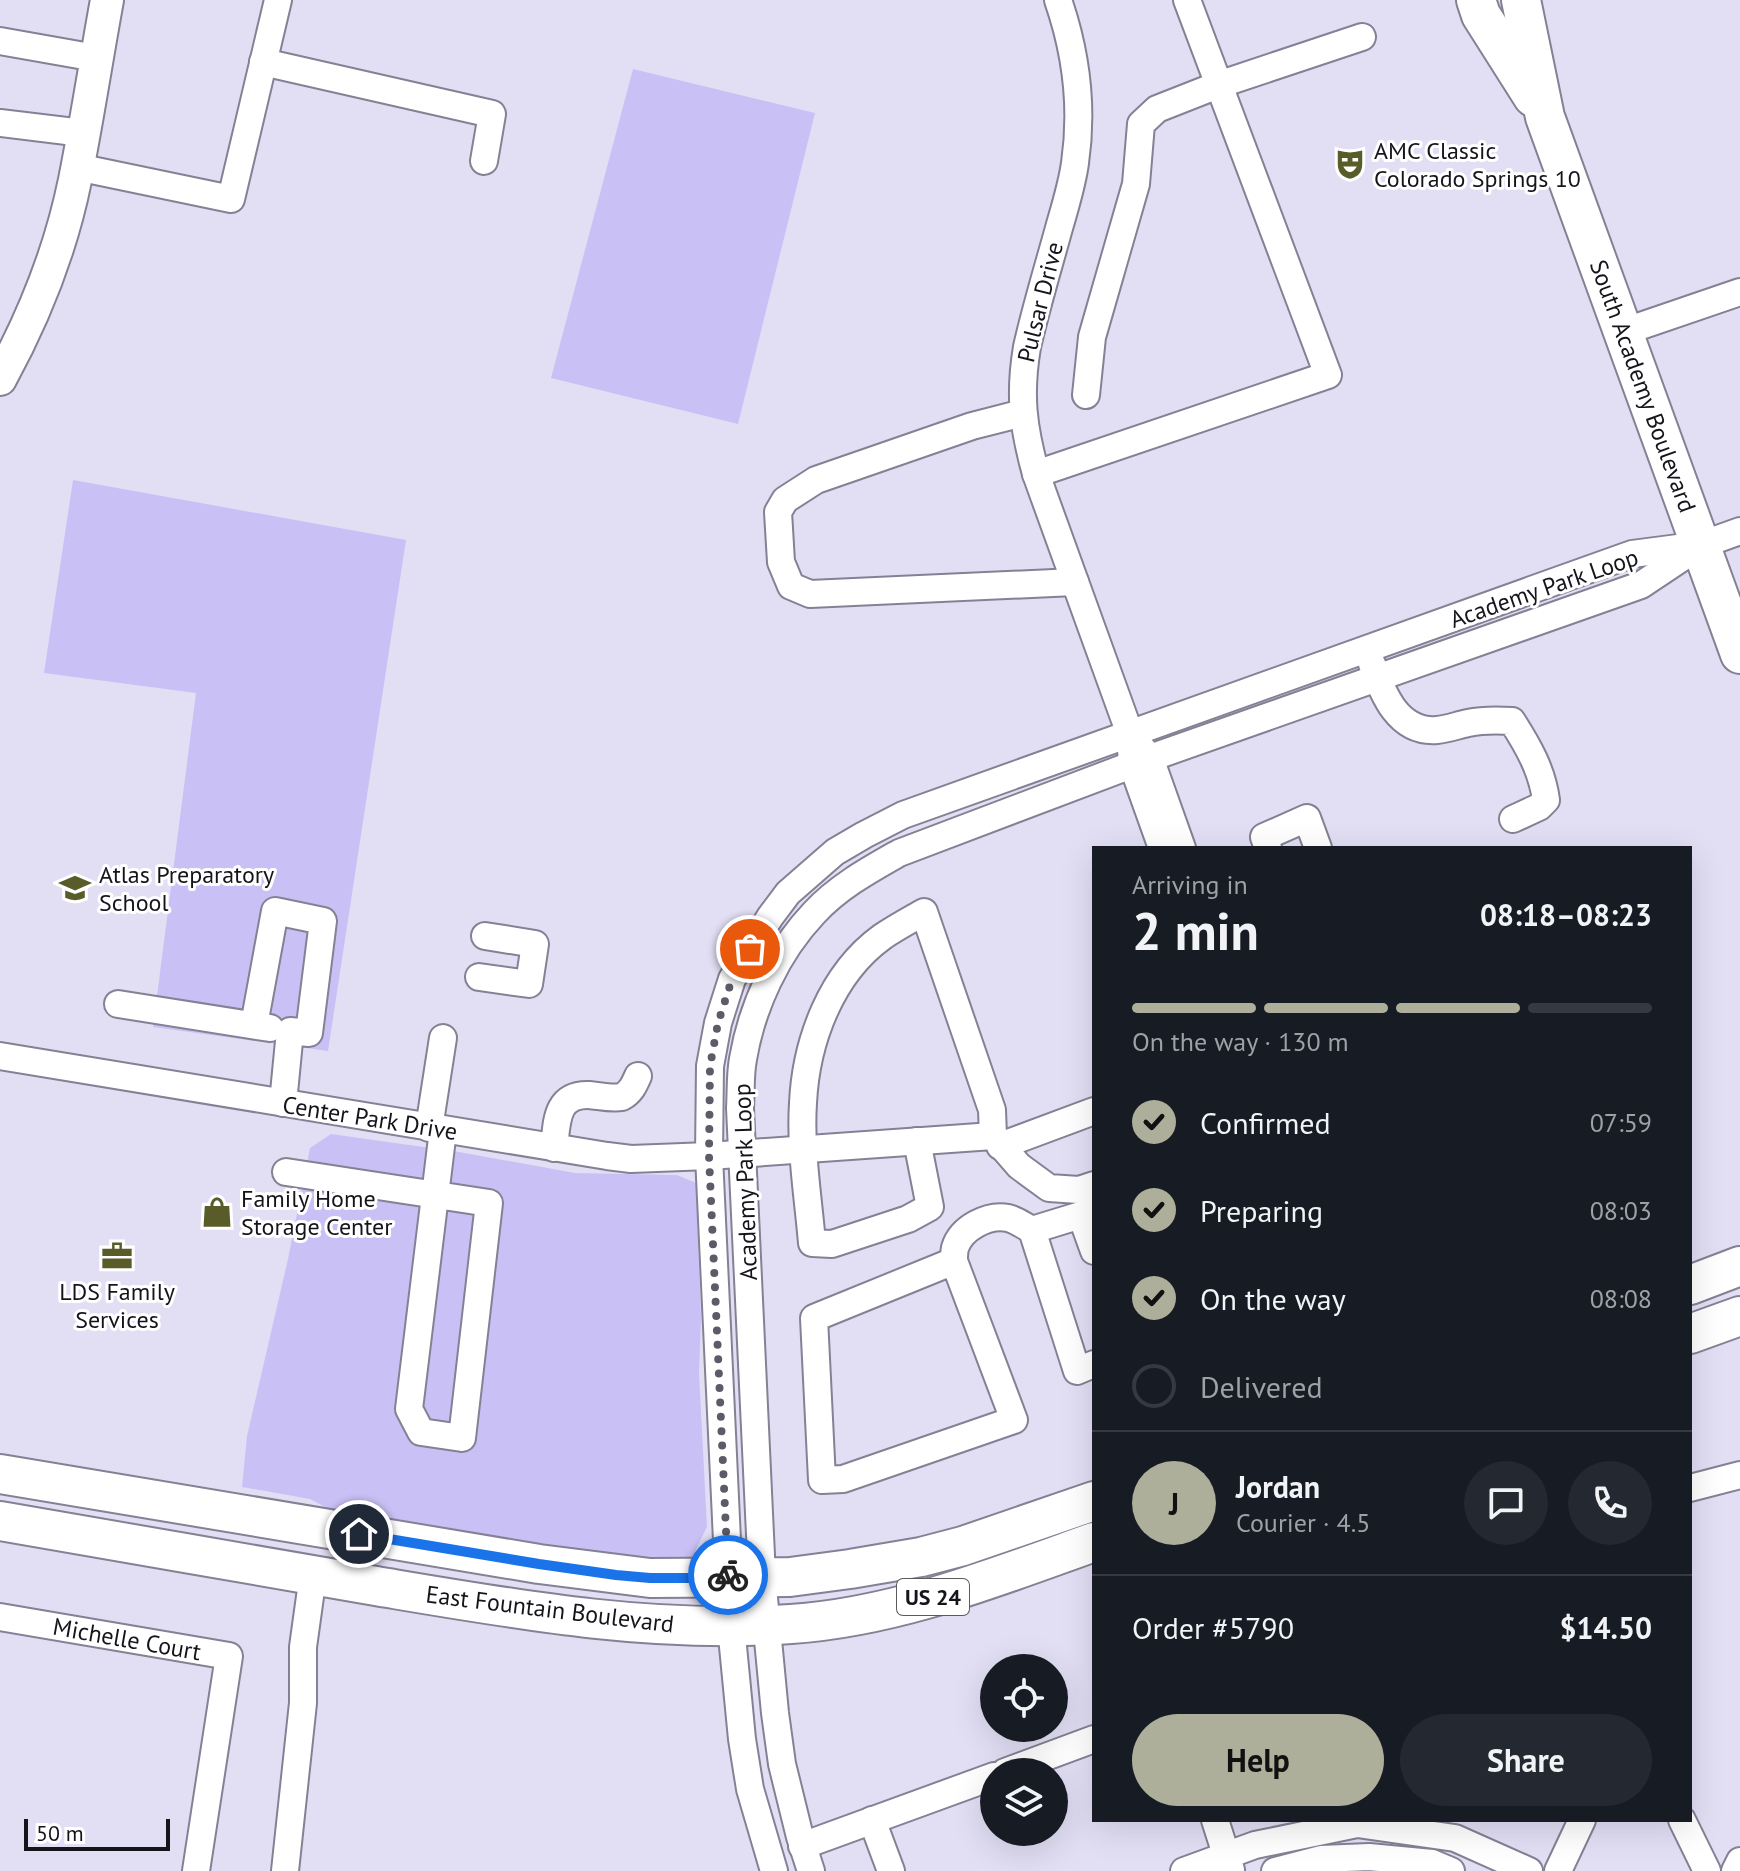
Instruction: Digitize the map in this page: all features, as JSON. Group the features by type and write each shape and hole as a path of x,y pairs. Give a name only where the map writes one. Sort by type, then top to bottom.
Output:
{"highway":[{"name":"South Academy Boulevard","path":"1476,0 1481,15 1545,117"},
{"name":"South Academy Boulevard","path":"1521,0 1545,117 1740,654"},
{"path":"1692,1284 1740,1266"},
{"path":"1692,1333 1740,1316"},
{"name":"East Fountain Boulevard","path":"0,1474 539,1564 650,1578 790,1577 921,1557 1014,1530 1092,1502"},
{"name":"East Fountain Boulevard","path":"0,1521 490,1605 698,1627 793,1624 914,1602 961,1589 1092,1543"}],"main road":[{"path":"0,379 42,290 62,228 77,167 107,0"}],"street":[{"path":"77,167 231,199 278,0"},
{"name":"Pulsar Drive","path":"1058,0 1071,43 1078,91 1077,139 1072,178 1027,347 1023,371 1023,413 1036,474 1141,761"},
{"path":"1036,474 1328,375 1187,0"},
{"path":"1086,395 1092,337 1136,184 1141,124 1157,109 1218,85 1362,37"},
{"path":"2,41 96,58"},
{"path":"263,62 492,114 484,161"},
{"path":"0,123 83,133"},
{"path":"1623,332 1740,292"},
{"path":"1023,413 972,426 816,480 785,500 778,512 781,562 791,586 810,594 1075,582"},
{"path":"1701,545 1740,531"},
{"name":"Academy Park Loop","path":"774,1871 750,1789 742,1739 749,1625 709,1156 710,1066 718,1023 732,979 770,917 788,893 835,852 903,815 1632,554 1701,545"},
{"name":"Academy Park Loop","path":"811,1871 782,1764 775,1713 749,1625 745,1578 742,1062 751,1022 780,959 814,912 864,872 899,853 1141,761 1641,585 1701,545"},
{"path":"1367,649 1388,703 1403,719 1420,730 1438,730 1470,722 1512,721 1534,758 1546,800 1539,807 1513,819"},
{"path":"1141,761 1162,846"},
{"path":"1141,761 1181,846"},
{"path":"1267,846 1264,837 1307,818 1317,846"},
{"path":"254,1025 275,911 323,921 283,1103"},
{"path":"917,1141 930,1207 908,1219 832,1244 812,1243 803,1150 803,1101 807,1067 820,1020 838,983 881,938 924,912 992,1110 996,1141 1019,1166 1049,1188 1079,1190 1092,1186"},
{"path":"479,977 529,984 535,944 485,936"},
{"path":"118,1004 299,1032"},
{"path":"286,1172 435,1194 489,1203 462,1438 421,1432 409,1409 435,1194 443,1038"},
{"name":"Center Park Drive","path":"0,1056 631,1159 917,1141 996,1141 1092,1112"},
{"path":"554,1148 559,1112 567,1101 579,1095 622,1097 628,1094 638,1076"},
{"path":"954,1261 814,1318 822,1480 843,1479 1014,1420 954,1261 955,1246 969,1228 1005,1217 1032,1230 1088,1213 1092,1238"},
{"path":"1032,1230 1077,1371 1092,1365"},
{"path":"1692,1487 1740,1475"},
{"path":"285,1871 303,1703 303,1647 313,1575"},
{"name":"Michelle Court","path":"0,1617 229,1656 196,1871"},
{"path":"1043,1758 1092,1740"},
{"path":"802,1846 980,1781"},
{"path":"872,1820 891,1871"},
{"path":"1216,1822 1229,1863"},
{"path":"1558,1871 1581,1822"},
{"path":"1683,1822 1707,1871"},
{"path":"1184,1871 1229,1863 1255,1845 1357,1824 1455,1838 1529,1871"},
{"path":"1275,1871 1321,1859 1369,1857 1432,1863 1451,1871"},
{"path":"1735,1871 1740,1861"}],"shaded area":[{"path":"633,69 815,113 738,424 551,378"},
{"path":"73,480 406,540 328,1051 153,1027 196,693 44,673"},
{"path":"331,1134 459,1152 575,1173 677,1175 696,1183 701,1319 699,1373 707,1527 688,1566 657,1566 344,1517 310,1499 242,1487 247,1436 310,1148"}],"way so far":[{"path":"728,1575 709,1156 710,1066 718,1023 732,979 750,949"}],"place":[{"name":"AMC Classic Colorado Springs 10","path":"1350,164"},
{"name":"Atlas Preparatory School","path":"75,888"},
{"name":"Family Home Storage Center","path":"217,1212"},
{"name":"LDS Family Services","path":"117,1256"}],"route":[{"path":"359,1534 616,1575 728,1578 728,1575"}]}
